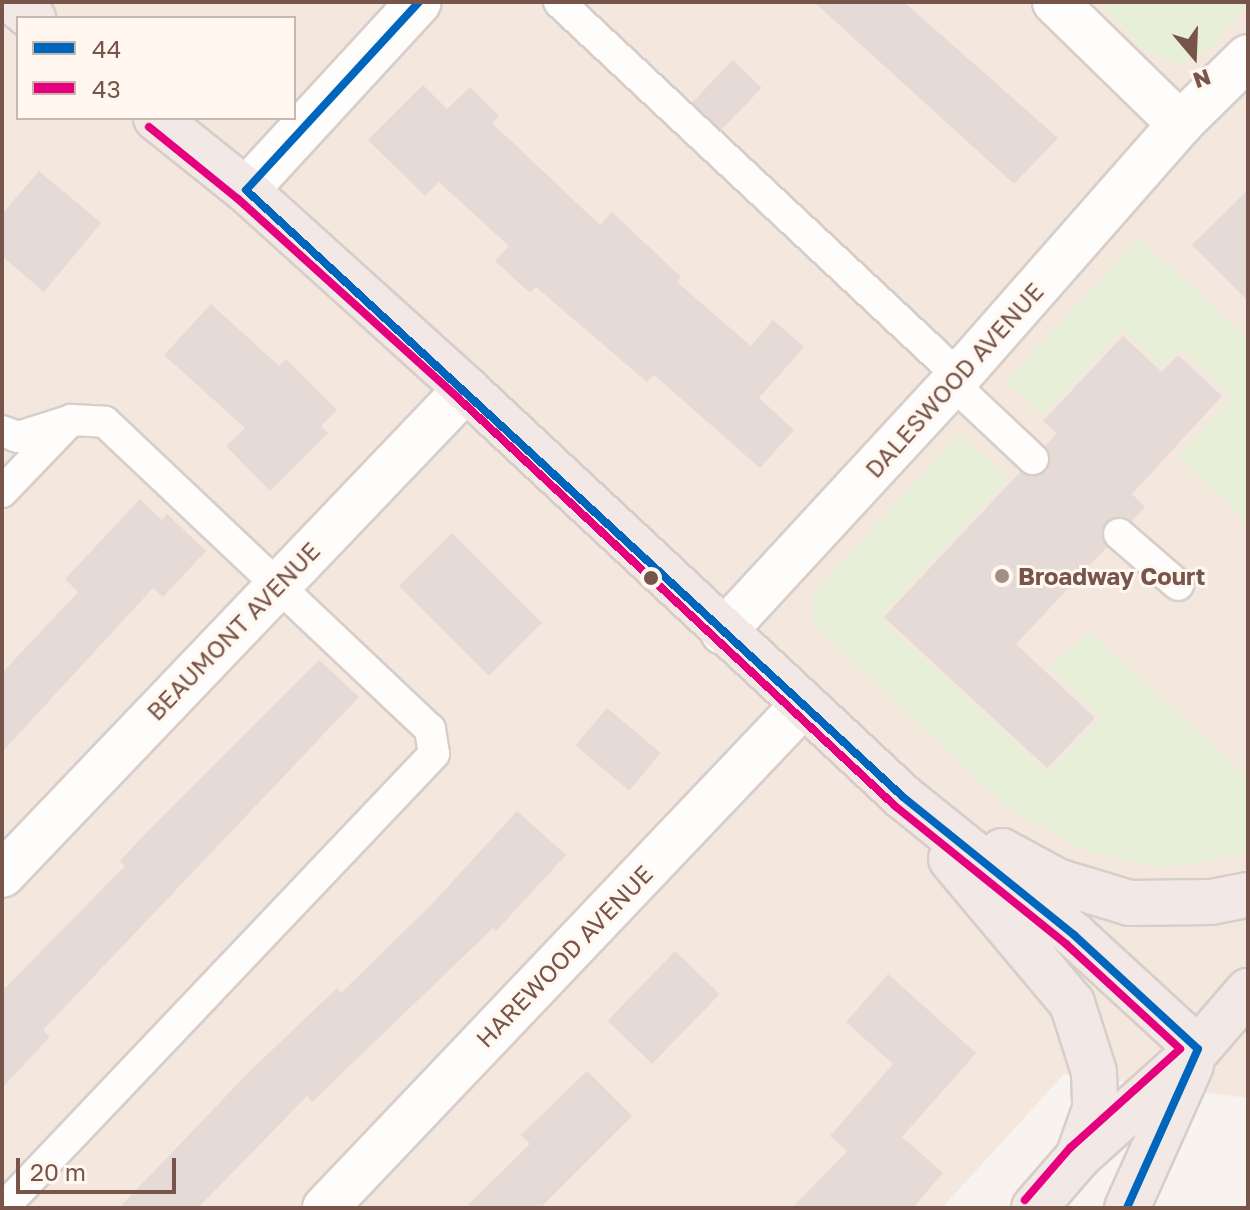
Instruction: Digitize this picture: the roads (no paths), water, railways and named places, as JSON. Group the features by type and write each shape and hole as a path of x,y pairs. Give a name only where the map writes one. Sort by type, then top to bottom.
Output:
{"highway":[{"path":"13,2 30,16"},
{"path":"158,120 246,190 466,389 903,797 1074,935 1198,1049"},
{"path":"903,797 1057,881 1092,893 1130,903 1168,905 1248,895"},
{"path":"903,797 1021,948 1072,1003 1094,1072 1095,1109 1078,1157"},
{"path":"1034,1208 1078,1157 1198,1049 1248,991"},
{"path":"1127,1208 1198,1049"}],"street":[{"path":"246,190 419,2"},
{"path":"1055,2 1180,124"},
{"name":"DALESWOOD AVENUE","path":"723,632 956,380 1180,124 1248,57"},
{"name":"BEAUMONT AVENUE","path":"2,875 279,581 466,389"},
{"name":"HAREWOOD AVENUE","path":"325,1208 803,705"}],"lane":[{"path":"559,2 956,380 1033,459"},
{"path":"2,492 71,420"},
{"path":"2,431 18,437 71,420 105,422 279,581 430,729 434,754 3,1208"},
{"path":"1119,534 1178,585"}],"place":[{"name":"Broadway Court","path":"1002,576"}]}
